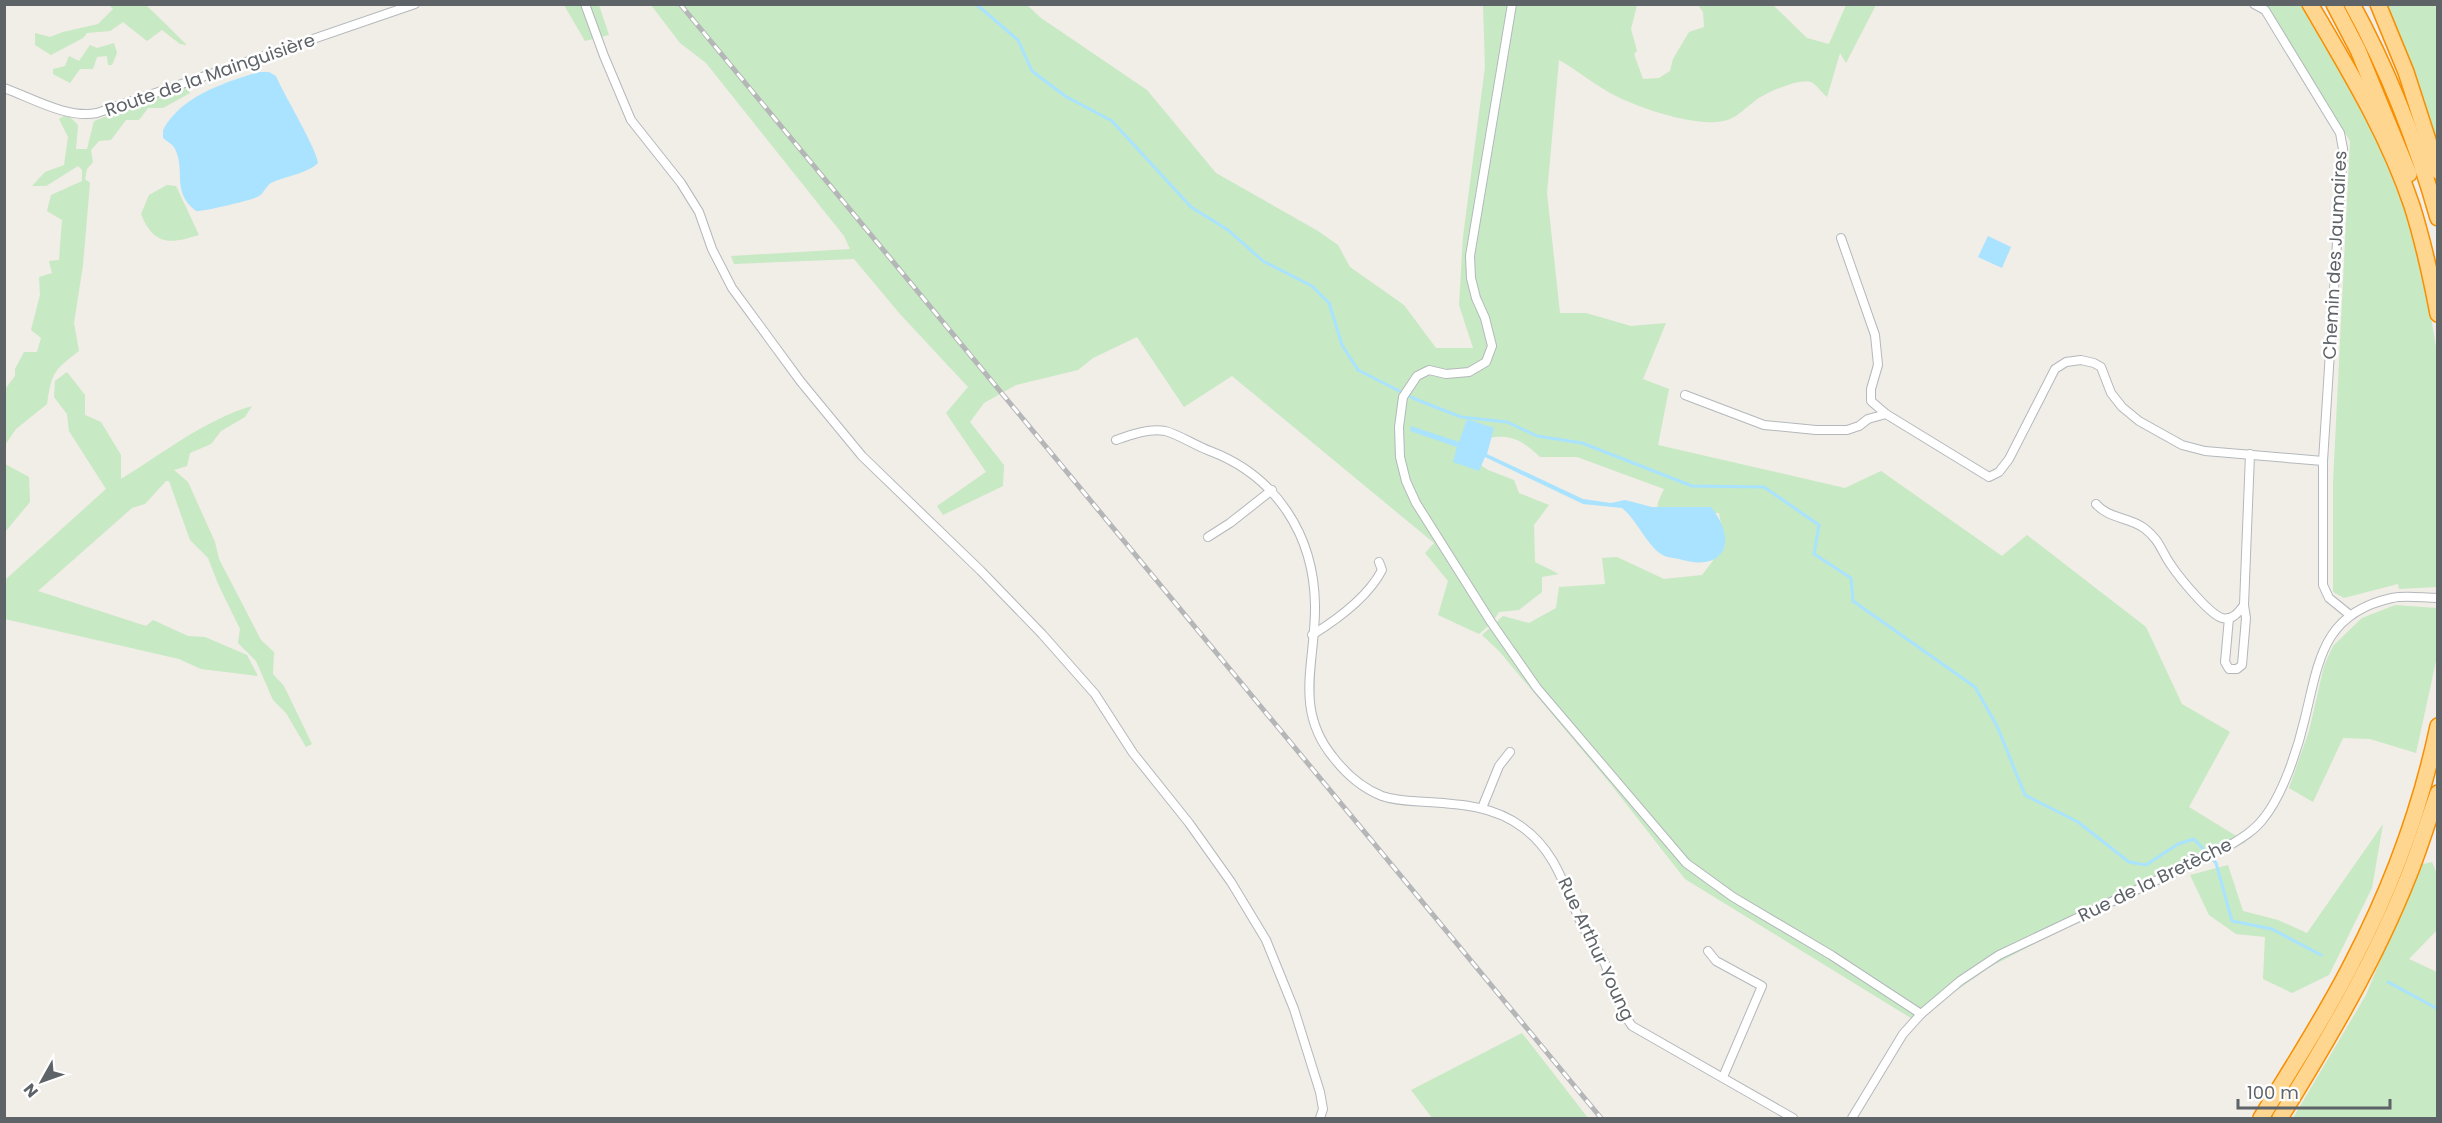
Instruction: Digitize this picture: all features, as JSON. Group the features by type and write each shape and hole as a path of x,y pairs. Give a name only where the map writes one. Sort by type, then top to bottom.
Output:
{"highway":[{"path":"2310,4 2363,97 2399,172 2412,206 2425,252 2438,314"},
{"path":"2334,4 2358,50 2403,155 2438,276"},
{"path":"2352,4 2401,108 2438,218"},
{"path":"2378,4 2406,72 2438,171"},
{"path":"2261,1119 2310,1038 2364,939 2402,848 2420,795 2438,726"},
{"path":"2280,1119 2329,1040 2372,959 2409,875 2438,793"}],"street":[{"name":"Route de la Mainguisière","path":"4,87 65,111 86,115 97,113 416,4"},
{"path":"585,4 631,120 650,146 673,171 691,199 732,288 769,339 862,456 996,587 1042,634 1095,694 1133,753 1189,823 1231,882 1266,940 1294,1009 1323,1109 1320,1119"},
{"path":"1512,4 1470,256 1473,288 1485,318 1492,346 1486,362 1469,372 1446,374 1429,370 1417,376 1408,388 1403,397 1399,427 1400,457 1406,481 1416,503 1491,622 1537,688 1686,863 1733,897 1921,1014"},
{"name":"Chemin des Jaumaires","path":"2254,4 2265,10 2340,133 2343,149 2323,461 2323,585 2329,598 2350,615"},
{"path":"1841,238 1875,334 1878,365 1870,389 1871,401 1886,414 1989,477 1999,472 2009,459 2055,369 2066,362 2081,360 2101,367 2111,393 2122,407 2139,421 2182,445 2205,451 2323,461"},
{"path":"1685,395 1742,418 1774,426 1816,430 1847,430 1886,414"},
{"name":"Rue Arthur Young","path":"1116,440 1147,432 1165,431 1227,458 1249,471 1272,490 1283,502 1297,528 1310,564 1315,605 1308,694 1310,713 1320,741 1346,773 1383,796 1406,801 1482,808 1522,827 1541,844 1556,864 1584,929 1605,963 1622,1013 1632,1026 1793,1119"},
{"path":"2229,618 2225,662 2229,669 2237,669 2242,665 2246,618 2244,605 2250,454"},
{"path":"1208,537 1272,490"},
{"path":"2096,504 2111,516 2143,527 2162,546 2170,564 2208,608 2222,618 2229,618 2237,614 2244,605"},
{"path":"1312,635 1330,624 1377,580 1383,570 1379,562"},
{"name":"Rue de la Bretèche","path":"1852,1119 1903,1034 1921,1014 1960,981 1999,955 2215,853 2252,831 2274,803 2305,721 2324,647 2333,632 2350,615 2374,603 2394,597 2438,598"},
{"path":"1482,808 1499,766 1509,752"},
{"path":"1708,951 1716,961 1762,986 1723,1077"}],"green space":[{"path":"145,4 187,45 180,44 162,30 147,41 123,22 110,31 87,33 83,38 51,55 35,45 35,33 50,37 98,24 113,9 109,5"},
{"path":"564,5 599,5 609,35 585,41"},
{"path":"651,5 1027,5 1041,18 1147,90 1216,173 1318,231 1338,245 1350,267 1404,305 1436,348 1473,348 1459,305 1463,237 1485,67 1483,5 1637,5 1631,29 1637,51 1634,54 1643,79 1659,78 1670,71 1673,59 1689,32 1704,27 1703,12 1698,5 1773,5 1807,38 1829,44 1846,5 1876,5 1846,63 1840,53 1827,97 1811,82 1799,82 1766,94 1737,115 1723,121 1692,121 1628,102 1559,60 1547,193 1560,313 1586,313 1631,326 1666,323 1643,379 1669,389 1658,445 1845,488 1881,471 2002,556 2027,535 2146,627 2182,704 2230,732 2189,807 2246,842 2148,884 1990,967 1914,1020 1685,879 1609,782 1499,651 1482,635 1503,616 1529,623 1556,608 1559,587 1605,584 1602,558 1617,557 1664,579 1702,575 1725,545 1719,513 1676,511 1657,515 1658,502 1664,489 1577,457 1540,457 1522,443 1507,437 1468,443 1464,454 1488,470 1514,480 1519,493 1549,505 1534,525 1535,562 1559,574 1542,577 1542,592 1519,610 1499,612 1492,623 1479,634 1438,615 1448,581 1425,553 1434,543 1232,376 1184,407 1137,337 1093,358 1078,370 1016,385 984,403 970,422 1004,465 1003,486 943,515 937,506 986,472 946,413 968,387 900,314 854,259 734,264 731,256 850,249 844,236 706,63 680,43"},
{"path":"2263,5 2304,5 2363,107 2399,192 2425,281 2437,353 2437,587 2399,589 2398,584 2344,598 2333,592 2333,483 2350,141"},
{"path":"2384,5 2435,5 2438,15 2437,155"},
{"path":"114,43 117,53 112,65 108,65 107,56 97,57 93,69 80,69 70,83 53,74 53,69 65,66 69,56 79,61 90,45 97,48"},
{"path":"185,87 190,93 163,108 148,108 139,120 126,120 111,140 99,141 91,150 93,162 87,169 85,179 90,183 83,265 74,323 79,351 55,373 50,385 47,404 16,429 5,445 5,389 15,376 15,369 24,352 37,352 41,338 31,330 40,295 39,277 52,273 49,261 59,260 62,220 47,211 51,195 82,181 82,170 78,166 46,186 32,186 45,172 64,165 68,137 59,119 67,114 78,125 76,149 87,149 94,121"},
{"path":"167,185 176,186 199,235 171,241 157,237 151,232 141,214 149,195"},
{"path":"67,372 85,395 85,415 101,422 121,455 121,479 201,428 252,406 245,417 221,431 211,444 190,453 187,466 174,470 188,482 215,542 219,559 261,640 274,652 273,674 284,686 312,744 306,747 286,713 273,700 256,661 238,643 240,629 208,558 190,540 169,481 166,481 145,504 132,508 38,591 146,626 153,620 188,636 205,637 247,655 258,676 201,669 179,659 5,619 5,580 106,489 69,431 67,414 54,397 55,381"},
{"path":"5,464 29,477 30,502 5,532"},
{"path":"2395,605 2437,608 2436,661 2416,753 2370,739 2343,738 2313,802 2289,788 2309,731 2324,666 2333,646 2362,618"},
{"path":"2383,824 2372,888 2329,975 2292,993 2263,979 2265,937 2236,934 2209,915 2190,875 2228,865 2243,911 2278,920 2307,933"},
{"path":"2432,862 2437,874 2437,930 2409,959 2437,972 2437,1118 2293,1118 2366,995 2419,865"},
{"path":"1522,1033 1588,1118 1432,1118 1411,1090"}],"water":[{"path":"258,72 269,72 276,76 318,163 308,170 271,183 261,195 255,198 196,211 183,196 178,156 174,147 163,138 163,130 181,108 204,92"},
{"path":"1988,236 2011,247 2002,268 1978,257"},
{"path":"1467,419 1494,428 1487,454 1583,499 1611,503 1625,500 1652,507 1711,507 1720,520 1724,532 1725,543 1722,551 1716,558 1707,562 1694,562 1665,556 1656,550 1622,508 1583,504 1485,457 1479,471 1453,462 1457,447 1410,431 1411,426 1459,442"}],"waterway":[{"path":"976,4 1018,40 1032,71 1065,96 1112,121 1191,207 1228,230 1263,261 1312,286 1329,303 1342,345 1358,370 1415,399 1461,417 1507,422 1537,436 1582,443 1692,486 1764,487 1819,525 1814,554 1851,578 1853,601 1975,687 1997,726 2025,795 2078,822 2129,862 2146,865 2178,844 2194,839 2216,863 2232,921 2272,929 2321,955"},
{"path":"2388,982 2438,1009"}],"railway":[{"path":"680,4 1601,1118"}]}
